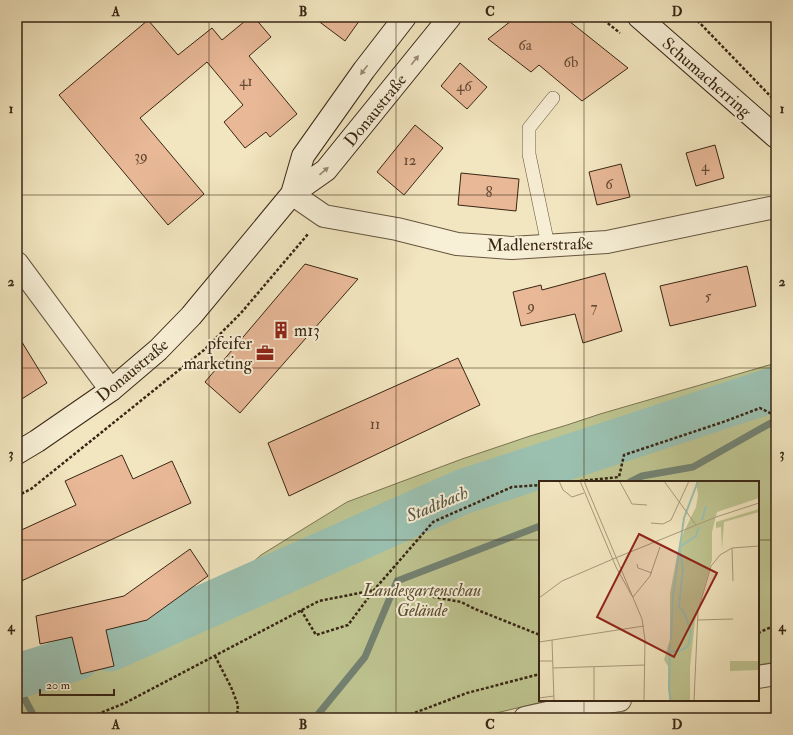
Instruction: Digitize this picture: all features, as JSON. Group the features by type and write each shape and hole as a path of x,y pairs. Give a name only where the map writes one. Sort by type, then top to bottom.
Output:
{"street":[{"name":"Donaustraße","path":"292,194 303,156 364,70 405,17"},
{"name":"Donaustraße","path":"17,452 37,442 111,390 158,350 192,316 292,194 326,170 450,17"},
{"name":"Schumacherring","path":"639,17 776,137"},
{"name":"Madlenerstraße","path":"292,194 324,216 397,229 457,244 512,248 607,242 770,208"},
{"path":"17,263 111,390"},
{"path":"759,677 776,674"},
{"path":"524,718 579,706 613,701"}],"lane":[{"path":"548,245 529,154 529,128 553,98"}],"path":[{"path":"694,17 776,102"},
{"path":"580,481 619,477 624,455 760,408 776,416"},
{"path":"301,610 316,635 348,625 374,590 433,522 512,487 539,485"},
{"path":"88,718 125,704 319,601 374,590 385,588 461,602 539,635"},
{"path":"759,633 776,625"},
{"path":"215,656 231,687 238,705 237,715 233,718"},
{"path":"400,718 468,692 539,674"}],"green space":[{"name":"Landesgartenschau Gelände","path":"776,363 776,662 759,665 759,481 539,481 539,701 547,701 475,718 17,718 17,657 87,645 120,637 177,612 231,582 261,555 347,502 462,459 600,414"}],"building":[{"path":"250,17 254,17 271,37 249,56 297,114 270,137 266,132 245,148 224,122 243,105 207,62 140,118 204,194 168,225 59,95 148,20 178,55 212,28 222,40"},
{"path":"313,17 362,17 345,41"},
{"path":"516,17 564,17 628,68 582,101 539,65 531,72 488,39"},
{"path":"460,63 487,87 467,109 441,86"},
{"path":"415,125 443,148 404,195 377,172"},
{"path":"715,145 724,178 696,186 686,153"},
{"path":"621,164 630,197 597,205 589,172"},
{"path":"461,173 519,179 516,211 458,205"},
{"name":"m13","path":"305,264 358,279 240,413 205,382"},
{"path":"747,266 756,306 670,326 660,286"},
{"path":"605,273 622,331 583,343 575,314 521,326 513,292 541,285 542,290"},
{"path":"17,334 47,383 17,402"},
{"path":"458,358 480,405 289,496 268,443"},
{"path":"122,455 133,479 172,461 191,503 17,583 17,532 76,505 65,481"},
{"path":"190,549 208,576 147,620 106,630 114,666 81,674 72,637 40,644 36,616 124,596"}],"waterway":[{"name":"Stadtbach","path":"110,649 462,492 776,389"},
{"path":"632,481 642,476 693,467 776,420"},
{"path":"315,718 365,657 397,581 539,526"},
{"name":"Stadtbach","path":"17,676 77,658"},
{"path":"17,685 35,718"}],"place":[{"name":"m13","path":"281,330"},
{"name":"pfeifer marketing","path":"265,353"}]}
